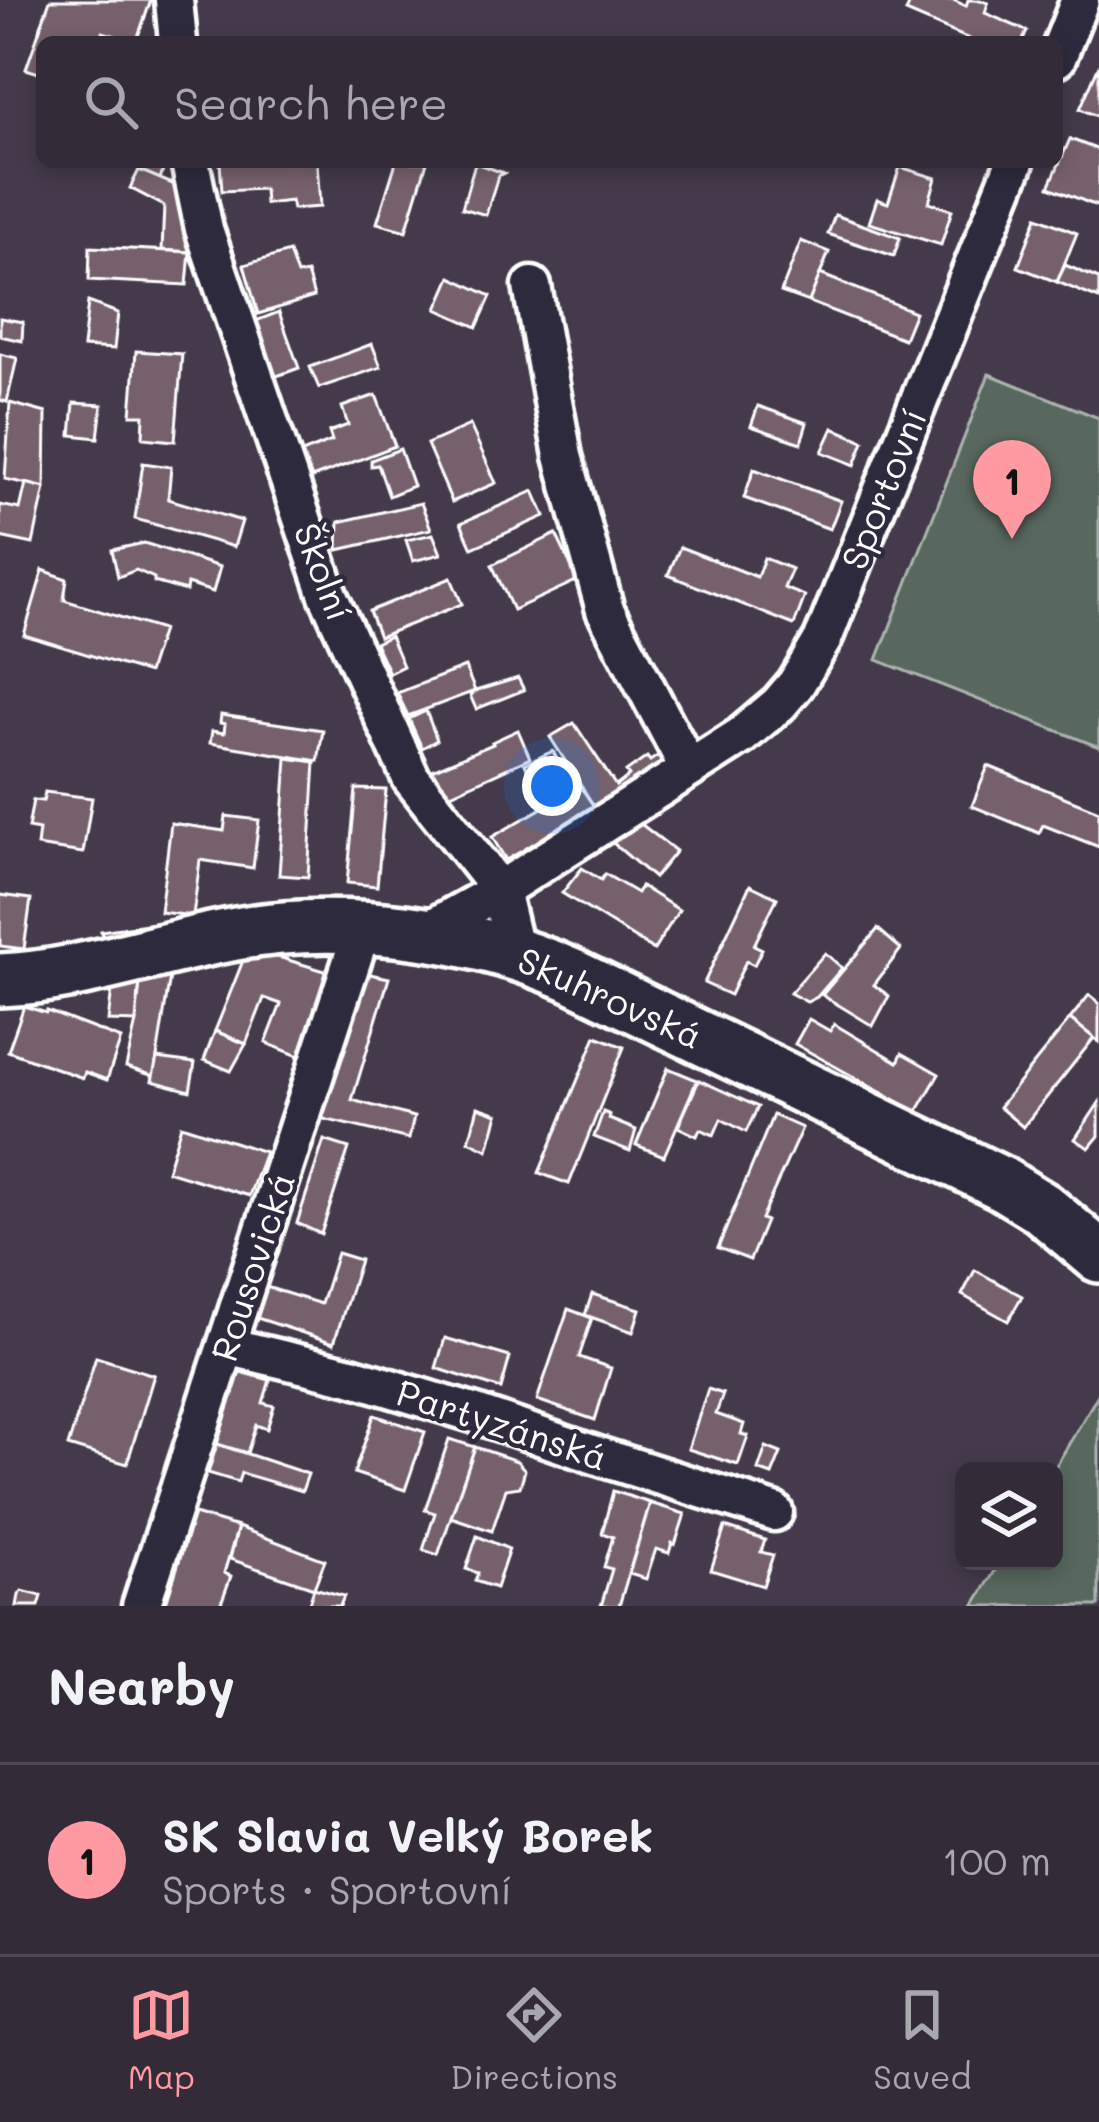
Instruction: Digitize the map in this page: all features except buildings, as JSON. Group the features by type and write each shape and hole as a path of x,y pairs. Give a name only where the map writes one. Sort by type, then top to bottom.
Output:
{"street":[{"path":"175,0 178,36"},
{"path":"1063,43 1080,0"},
{"name":"Školní","path":"191,168 204,229 328,595 410,778 500,890 514,953"},
{"name":"Sportovní","path":"419,935 500,890 741,736 796,684 823,639 1013,168"},
{"path":"532,286 563,457 605,610 689,769"},
{"name":"Skuhrovská","path":"0,980 57,974 269,929 363,927 514,953 571,975 1001,1183 1042,1208 1099,1256"},
{"name":"Rousovická","path":"141,1606 363,927"},
{"name":"Partyzánská","path":"227,1346 351,1376 774,1512"}],"green space":[{"path":"989,374 1099,418 1099,747 877,660"},
{"path":"1099,1393 1099,1606 974,1606 996,1570 1063,1570 1063,1462 1058,1462"}],"place":[{"name":"SK Slavia Velký Borek","path":"1012,539"}]}
